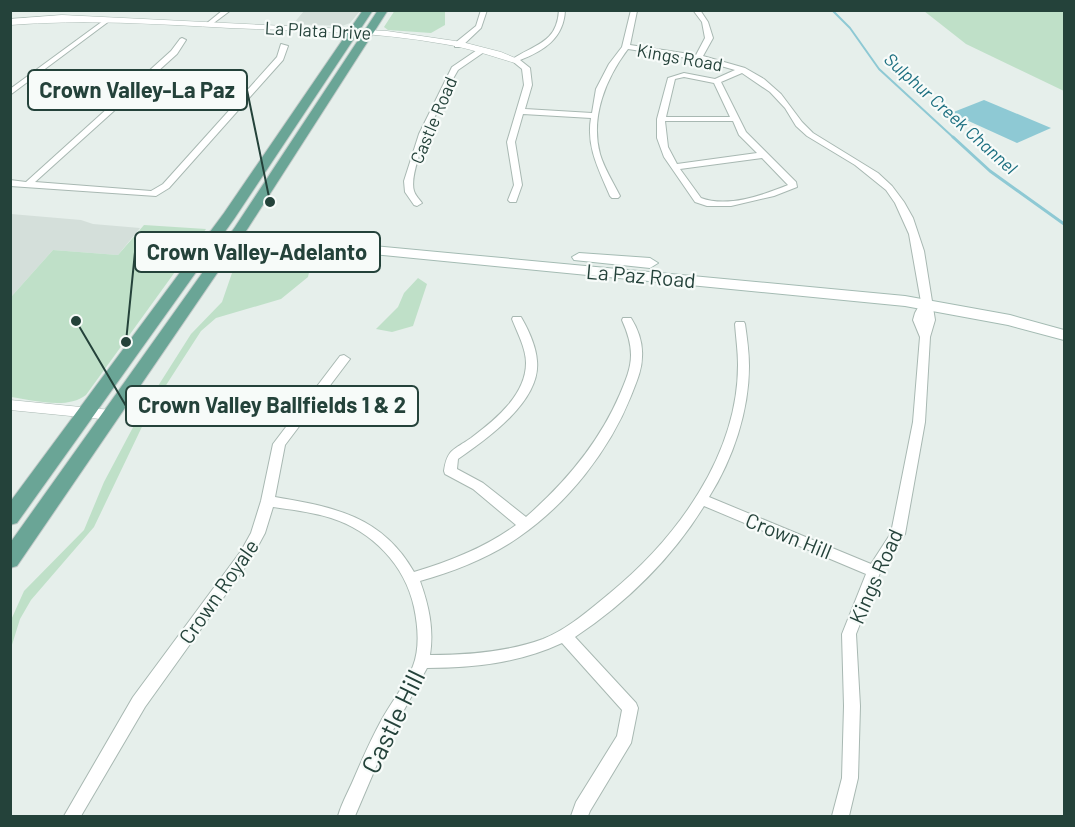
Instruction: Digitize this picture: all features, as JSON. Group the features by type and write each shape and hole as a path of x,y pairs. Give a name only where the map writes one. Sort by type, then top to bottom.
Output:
{"main road":[{"path":"10,518 218,230 368,10"},
{"path":"10,560 238,233 383,10"},
{"name":"La Paz Road","path":"218,230 696,279 925,298 1019,311 1065,324"},
{"name":"La Paz Road","path":"925,298 1065,335"}],"street":[{"path":"208,24 228,10"},
{"path":"458,45 479,27 484,10"},
{"path":"515,60 532,54 549,42 562,22 562,10"},
{"path":"696,10 705,22 709,38 698,58"},
{"path":"615,196 593,142 600,89 613,64 626,47 634,11"},
{"name":"La Plata Drive","path":"10,22 62,18 109,19 369,32 411,36 458,45 515,60"},
{"path":"10,93 109,19"},
{"path":"27,185 174,52 182,40"},
{"path":"10,183 153,194 166,186 280,58 284,46"},
{"name":"Kings Road","path":"626,47 698,58 742,70 764,82 780,98 804,130 872,172 892,190 907,213 923,268 925,298 931,314 930,329 925,337 920,422 898,534 874,571 849,634 852,706 849,778 841,816"},
{"name":"Castle Road","path":"417,202 409,191 409,181 423,135 455,69 483,50"},
{"path":"513,200 518,185 511,142 529,76 526,68 515,60"},
{"path":"716,81 742,133 793,184 792,187 739,201 705,204 698,200 663,146 662,120 672,78 684,75 716,81 742,70"},
{"path":"521,111 596,116"},
{"path":"662,120 735,119"},
{"path":"676,167 763,155"},
{"path":"517,319 532,360 531,371 523,393 501,419 452,457 449,465 450,471 478,486 526,525"},
{"path":"412,578 452,567 490,548 526,525 559,494 594,453 623,404 636,365 636,337 627,320"},
{"path":"422,662 472,662 521,651 565,636 621,593 671,543 703,500 722,458 744,382 744,345 740,324"},
{"name":"Crown Royale","path":"72,816 139,702 246,555 258,533 268,501 279,444 344,359"},
{"path":"10,405 111,415"},
{"name":"Crown Hill","path":"703,500 874,571"},
{"name":"Castle Hill","path":"268,501 319,510 355,522 376,535 397,554 412,578 419,599 424,624 422,662 386,728 346,816"},
{"path":"565,636 630,708 625,738 582,808 580,816"}],"shaded area":[{"path":"304,11 360,11 350,23 342,26 293,24"},
{"path":"11,214 140,228 118,255 53,250 11,297"}],"green space":[{"path":"395,10 445,11 445,25 431,33 388,30 384,27"},
{"path":"924,11 1064,11 1064,91 966,44"},
{"path":"144,225 206,229 86,395 78,400 60,403 11,397 11,297 53,250 118,255"},
{"path":"279,253 283,257 312,259 308,277 281,299 216,318 201,331 150,410 94,527 31,600 20,619 11,648 11,620 24,591 84,530 104,482 139,416 191,334 222,302 232,273 246,257"},
{"path":"418,278 427,284 413,326 392,332 376,329 398,307 404,293"}],"water":[{"path":"984,100 1051,128 1017,143 951,113"}],"waterway":[{"name":"Sulphur Creek Channel","path":"832,10 850,28 879,69 955,139"},
{"name":"Sulphur Creek Channel","path":"953,137 990,171 1064,224"}],"place":[{"name":"Crown Valley-La Paz","path":"270,202"},
{"name":"Crown Valley Ballfields 1 & 2","path":"76,321"},
{"name":"Crown Valley-Adelanto","path":"126,342"}]}
